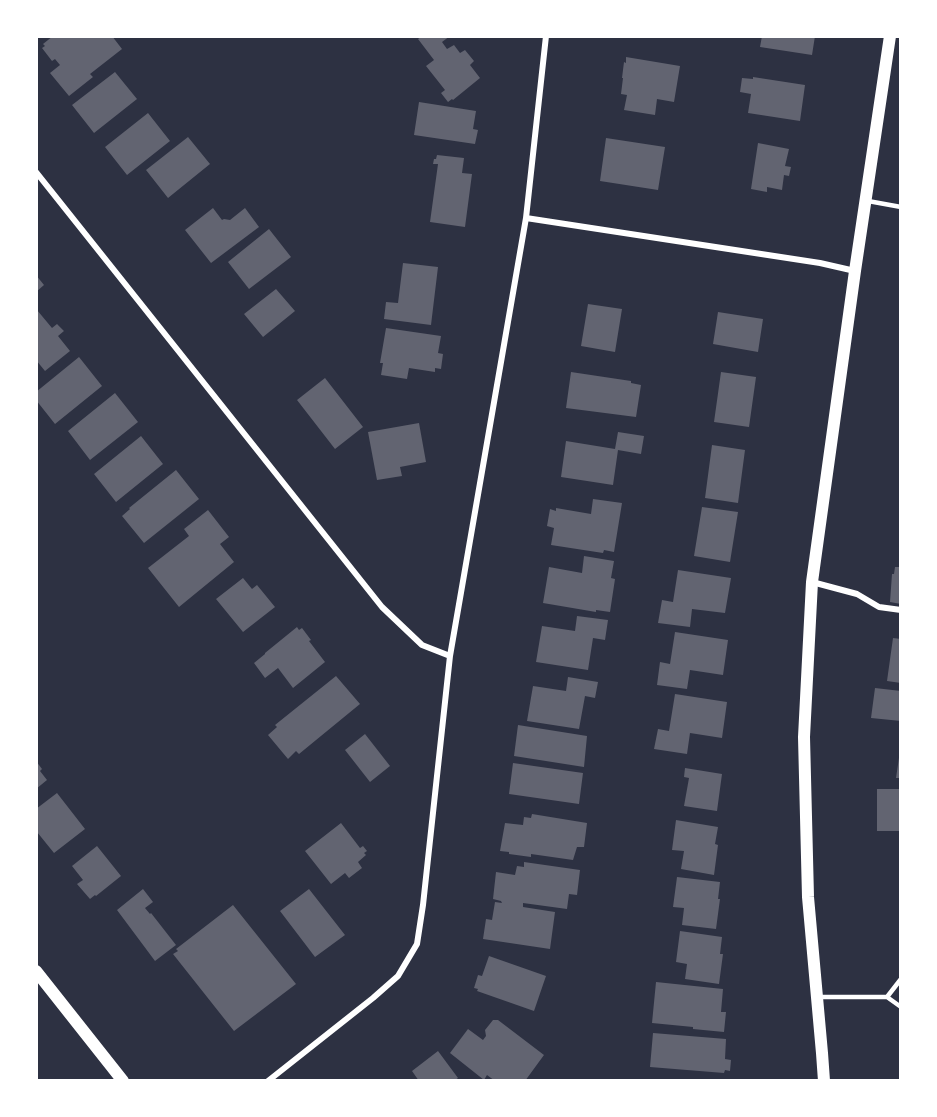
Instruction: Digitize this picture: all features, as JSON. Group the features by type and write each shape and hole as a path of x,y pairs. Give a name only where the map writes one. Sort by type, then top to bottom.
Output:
{"main road":[{"path":"824,1081 808,897 804,736 812,582 890,36"},
{"path":"36,971 123,1081"}],"street":[{"path":"268,1081 398,976 417,944 450,656 526,218 546,36"},
{"path":"36,172 382,607 422,645 450,656"},
{"path":"526,218 820,263 855,271"},
{"path":"812,582 857,594 879,608 901,610"}],"lane":[{"path":"865,201 901,207"},
{"path":"887,997 901,979"},
{"path":"817,997 887,997 901,1007"}],"building":[{"path":"53,36 112,36 122,49 90,74 93,77 69,96 50,73 60,65 55,59 52,61 42,48 45,46 43,44"},
{"path":"422,36 450,36 442,42 447,49 454,45 460,53 465,50 474,61 470,65 480,78 448,102 441,93 445,90 426,66 434,60 418,39"},
{"path":"762,36 815,36 812,55 760,47"},
{"path":"626,57 680,66 674,102 657,99 655,115 624,110 627,95 621,94"},
{"path":"115,72 137,99 94,133 72,105"},
{"path":"753,77 805,85 800,121 748,113 751,94 740,92 742,78 753,79"},
{"path":"419,102 476,111 473,129 478,130 475,144 414,135"},
{"path":"148,113 170,141 127,175 105,147"},
{"path":"188,137 210,164 168,198 146,170"},
{"path":"606,138 665,147 658,190 600,181"},
{"path":"758,143 789,149 785,166 791,167 789,176 784,175 782,190 767,187 767,192 751,189"},
{"path":"437,155 464,158 462,173 472,174 465,227 430,222 438,164 433,164"},
{"path":"213,208 222,220 230,220 245,208 259,227 211,263 185,230"},
{"path":"269,229 291,257 249,289 228,262"},
{"path":"403,263 438,267 431,325 384,319 386,302 398,303"},
{"path":"36,275 44,285 36,292"},
{"path":"276,289 295,311 263,337 244,314"},
{"path":"588,304 622,309 615,352 581,346"},
{"path":"37,310 52,328 57,324 64,331 58,336 70,351 45,371 36,360"},
{"path":"718,312 763,319 758,352 713,344"},
{"path":"386,328 441,336 438,353 443,354 441,369 435,368 435,372 409,368 407,379 381,375 383,363 380,363"},
{"path":"79,357 102,386 55,424 36,400 36,392"},
{"path":"571,372 631,381 631,383 641,385 636,417 566,408"},
{"path":"721,372 756,377 749,427 714,422"},
{"path":"325,378 363,427 335,449 297,400"},
{"path":"115,393 138,422 90,460 68,431"},
{"path":"419,423 426,462 400,467 402,476 377,480 368,432"},
{"path":"618,432 644,436 641,454 618,450 613,485 561,477 566,441 615,449"},
{"path":"141,436 163,464 116,502 94,474"},
{"path":"712,445 745,450 738,503 705,498"},
{"path":"176,470 199,499 144,543 122,516"},
{"path":"593,499 622,503 614,552 604,550 603,553 551,545 554,528 547,526 550,509 591,514"},
{"path":"702,507 738,512 730,562 694,556"},
{"path":"208,510 229,537 220,544 234,562 179,607 148,568 189,536 184,529"},
{"path":"584,556 614,561 611,578 615,579 610,612 596,610 596,612 543,603 549,567 582,573"},
{"path":"895,567 901,567 901,604 890,602 892,574 894,574"},
{"path":"678,570 731,578 725,613 692,609 690,627 658,623 662,600 673,602"},
{"path":"243,578 252,589 257,585 275,607 243,632 216,599"},
{"path":"577,616 608,620 605,640 593,638 588,670 536,662 542,626 575,631"},
{"path":"297,627 299,630 302,628 325,662 293,688 278,668 265,678 254,663"},
{"path":"675,632 728,640 723,675 690,670 687,689 657,685 660,662 670,664"},
{"path":"893,638 901,639 901,683 887,681"},
{"path":"336,676 360,704 299,754 296,751 288,759 268,735 277,727 275,725"},
{"path":"568,677 598,682 595,698 585,696 579,729 527,721 533,686 566,691"},
{"path":"875,688 901,691 901,721 871,718"},
{"path":"675,694 727,702 722,738 690,733 687,754 654,749 658,729 669,731"},
{"path":"518,725 587,736 584,767 514,756"},
{"path":"365,734 390,766 370,782 345,750"},
{"path":"900,751 901,778 896,778"},
{"path":"36,761 47,780 36,789"},
{"path":"513,763 583,773 579,804 509,794"},
{"path":"685,768 722,774 717,811 684,806 689,778 684,777"},
{"path":"877,789 901,789 901,831 877,831"},
{"path":"57,793 85,829 54,853 37,832 36,834 36,809"},
{"path":"532,814 587,823 584,847 577,847 573,860 531,854 531,857 500,851 505,823 523,825 524,817 531,818"},
{"path":"676,820 718,827 714,875 681,869 684,851 672,850"},
{"path":"341,823 360,848 363,846 367,851 358,862 362,868 349,878 345,873 331,884 305,851"},
{"path":"97,846 121,876 90,899 77,884 83,880 72,866"},
{"path":"524,862 580,870 577,895 569,894 567,909 523,903 523,907 555,912 550,949 483,939 486,919 492,920 495,902 502,903 493,899 496,872 515,875 517,866 524,867"},
{"path":"677,877 720,882 716,929 682,925 684,908 673,907"},
{"path":"143,889 153,902 145,908 176,945 155,961 117,910"},
{"path":"309,889 345,935 315,957 280,911"},
{"path":"233,905 296,984 234,1031 173,954 178,951 176,949"},
{"path":"680,931 722,937 720,954 723,954 719,984 685,979 687,964 676,962"},
{"path":"489,956 546,976 534,1011 474,988 478,975 482,976"},
{"path":"656,982 723,989 721,1012 726,1012 724,1032 652,1023"},
{"path":"493,1020 498,1020 544,1055 525,1081 495,1081 487,1075 484,1080 450,1053 468,1029 483,1040 486,1036 485,1030"},
{"path":"653,1033 726,1039 725,1059 731,1060 730,1071 725,1070 724,1073 650,1067"},
{"path":"438,1051 458,1078 454,1081 419,1081 412,1071"}]}
